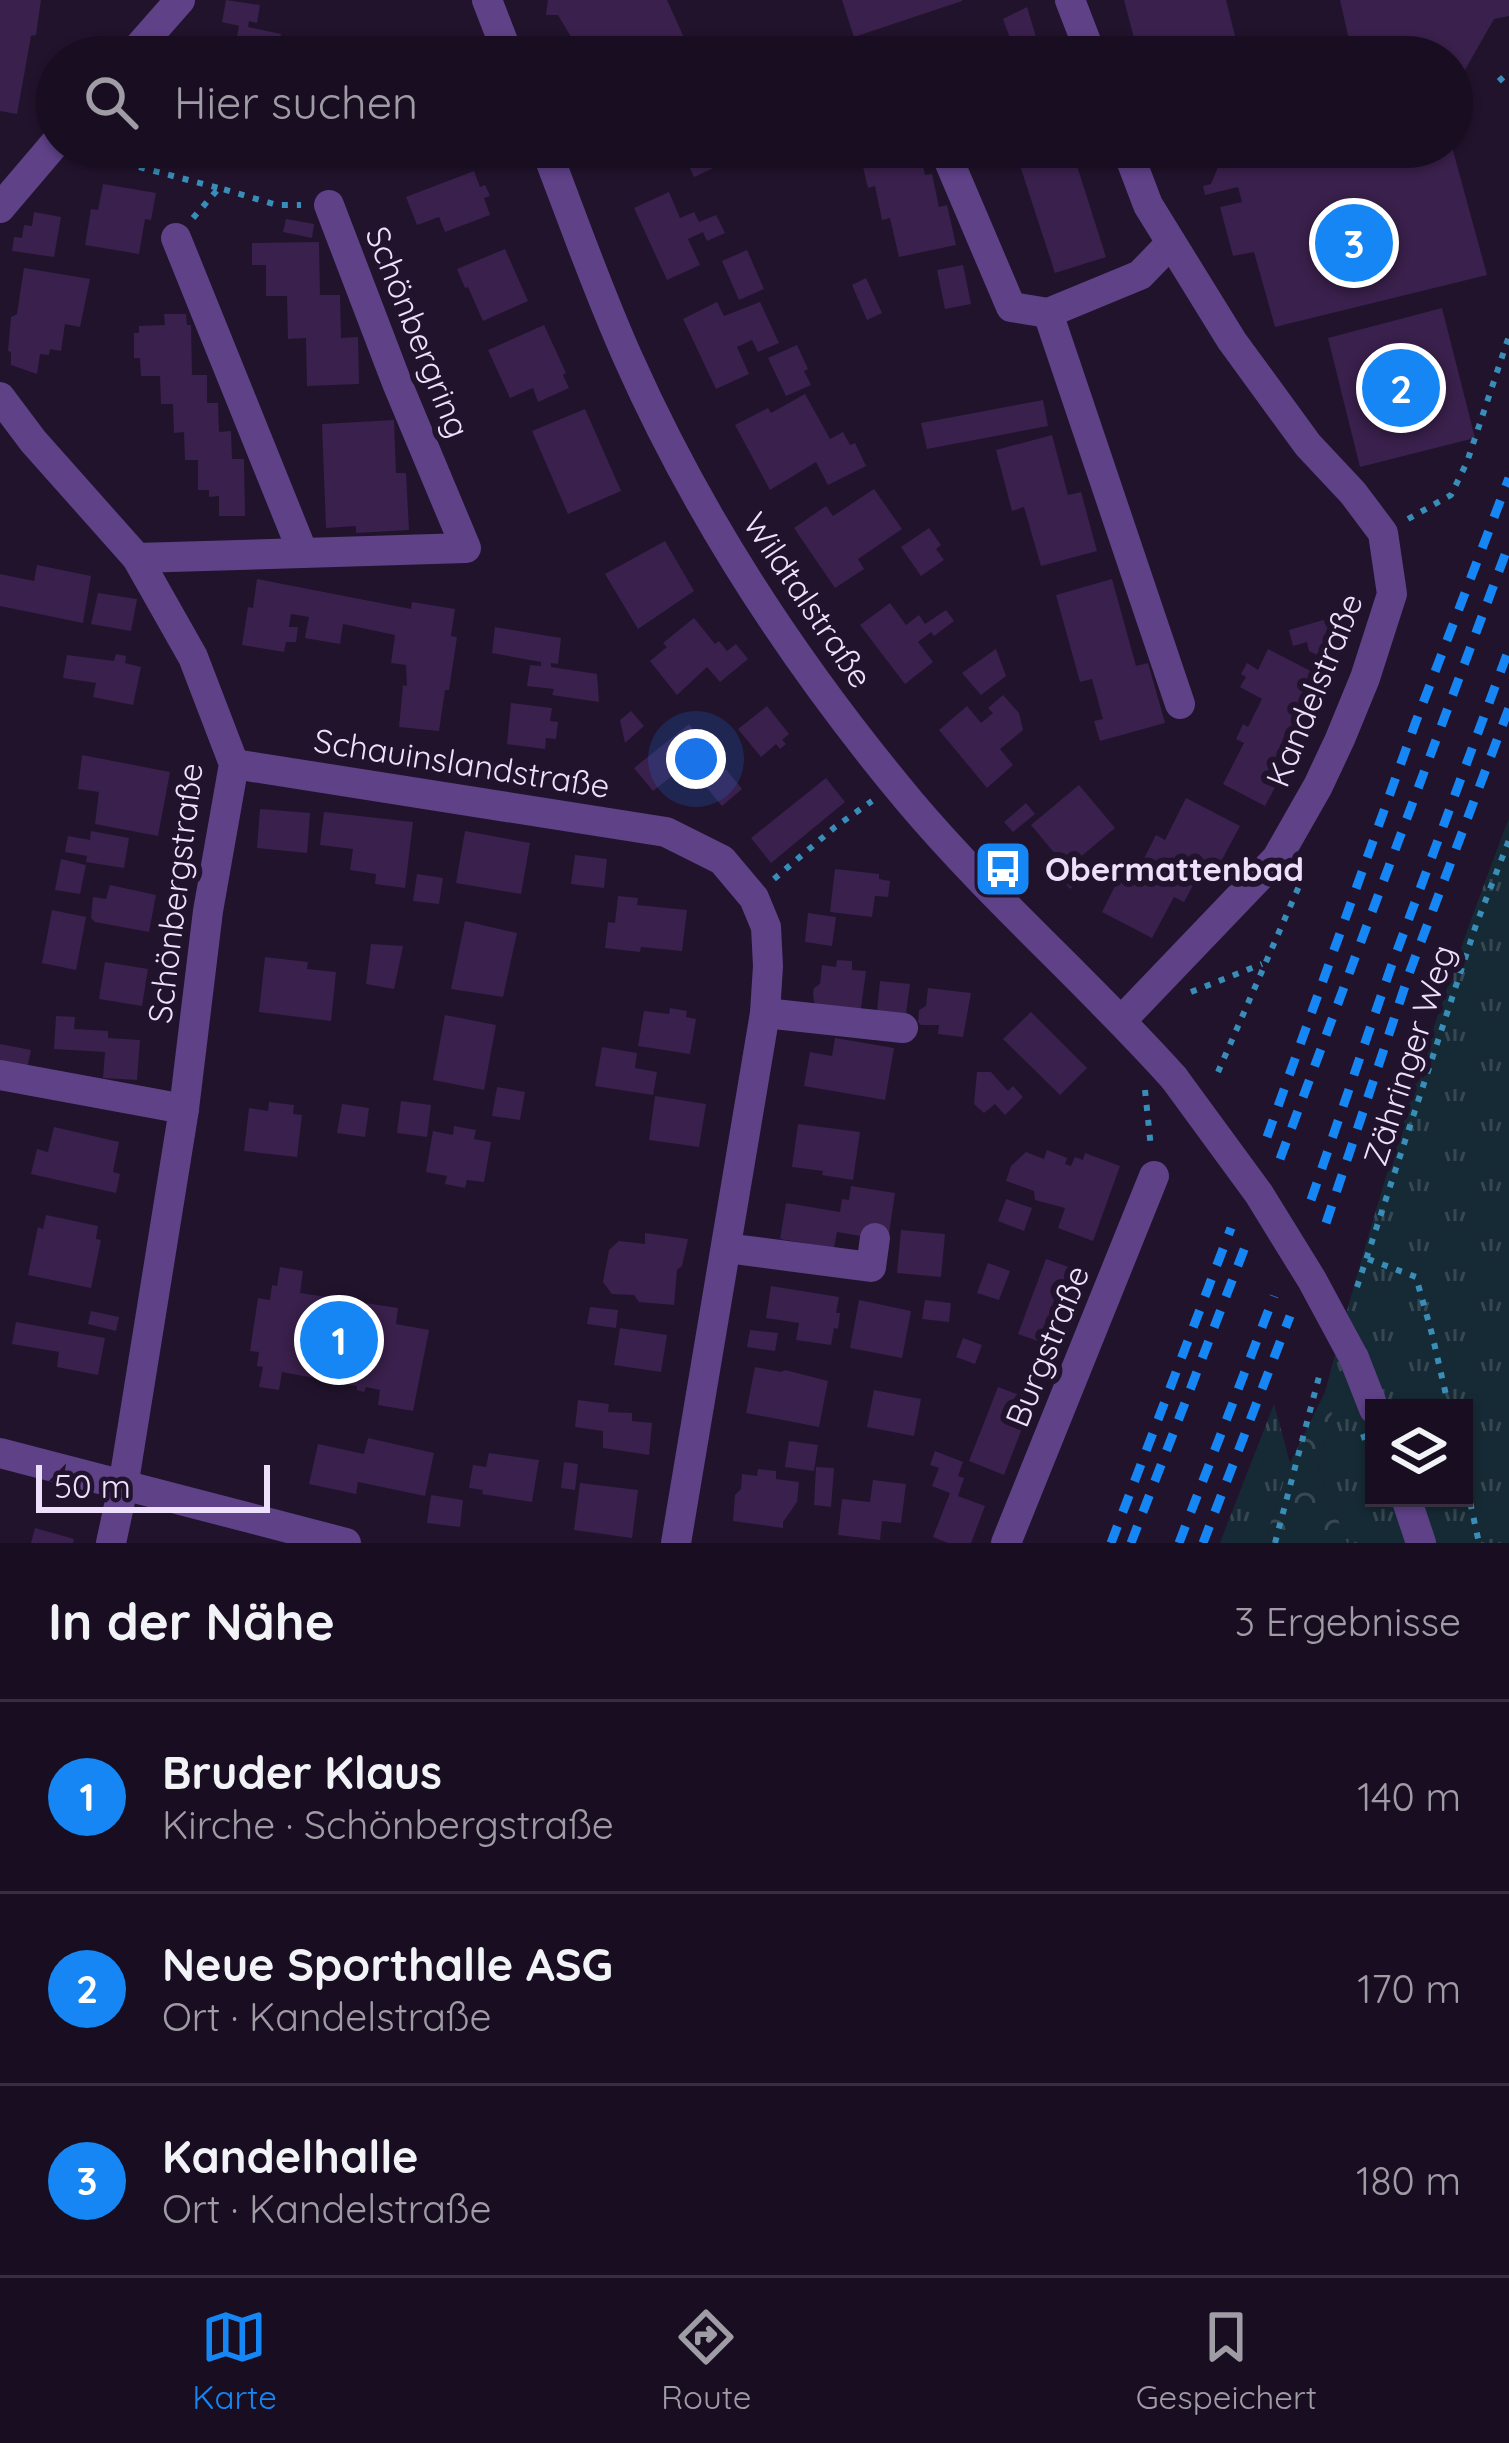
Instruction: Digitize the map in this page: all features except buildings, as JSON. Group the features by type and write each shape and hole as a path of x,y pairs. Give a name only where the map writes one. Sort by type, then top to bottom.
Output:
{"street":[{"path":"148,36 180,0"},
{"path":"487,0 501,36"},
{"path":"1070,0 1084,36"},
{"path":"0,208 43,168"},
{"name":"Wildtalstraße","path":"553,168 628,359 716,527 771,614 842,717 912,805 1121,1021 1159,1076 1259,1194 1312,1280 1370,1399"},
{"path":"952,168 1012,307 1048,314 1139,275 1171,243"},
{"name":"Kandelstraße","path":"1121,1021 1277,858 1318,786 1365,678 1392,594 1383,533 1308,445 1232,340 1148,205 1134,168"},
{"name":"Schönbergring","path":"137,558 466,548 329,205"},
{"path":"176,238 303,554"},
{"path":"1048,314 1180,704"},
{"name":"Schönbergstraße","path":"0,397 137,558 193,657 234,764 208,911 184,1109 111,1543"},
{"name":"Schauinslandstraße","path":"234,764 666,832 722,860 754,898"},
{"path":"676,1543 765,1013 766,927 754,898"},
{"path":"765,1013 904,1028"},
{"path":"0,1075 184,1109"},
{"name":"Burgstraße","path":"1006,1543 1154,1176"},
{"path":"726,1247 871,1267 875,1238"},
{"path":"0,1453 346,1543"},
{"path":"1409,1507 1420,1543"}],"path":[{"path":"1499,77 1509,88"},
{"name":"Schönbergring","path":"147,168 277,205 329,205"},
{"path":"176,238 220,188"},
{"path":"1383,533 1451,495 1467,462 1509,336"},
{"path":"754,898 835,827 879,796"},
{"name":"Zähringer Weg","path":"1357,1287 1476,925 1509,839"},
{"path":"1218,1072 1303,877"},
{"path":"1154,1176 1159,1076"},
{"path":"1368,1259 1416,1277 1447,1399"},
{"path":"1275,1543 1320,1373"},
{"path":"1471,1507 1479,1543"}],"green space":[{"path":"1509,818 1509,1543 1347,1543 1318,1469 1333,1409 1325,1392 1409,1102"},
{"path":"1325,1392 1333,1409 1318,1469 1347,1543 1264,1543 1290,1463"},
{"path":"1274,1404 1290,1463 1264,1543 1220,1543"}],"railway":[{"path":"1267,1137 1509,478"},
{"path":"1280,1159 1509,544"},
{"path":"1311,1200 1509,649"},
{"path":"1326,1223 1410,971 1509,708"},
{"path":"1111,1543 1231,1228"},
{"path":"1131,1543 1245,1247"},
{"path":"1179,1543 1274,1296"},
{"path":"1203,1543 1290,1316"}],"place":[{"name":"Kandelhalle","path":"1354,243"},
{"name":"Neue Sporthalle ASG","path":"1401,388"},
{"name":"Obermattenbad","path":"1003,869"},
{"name":"Bruder Klaus","path":"339,1340"}]}
